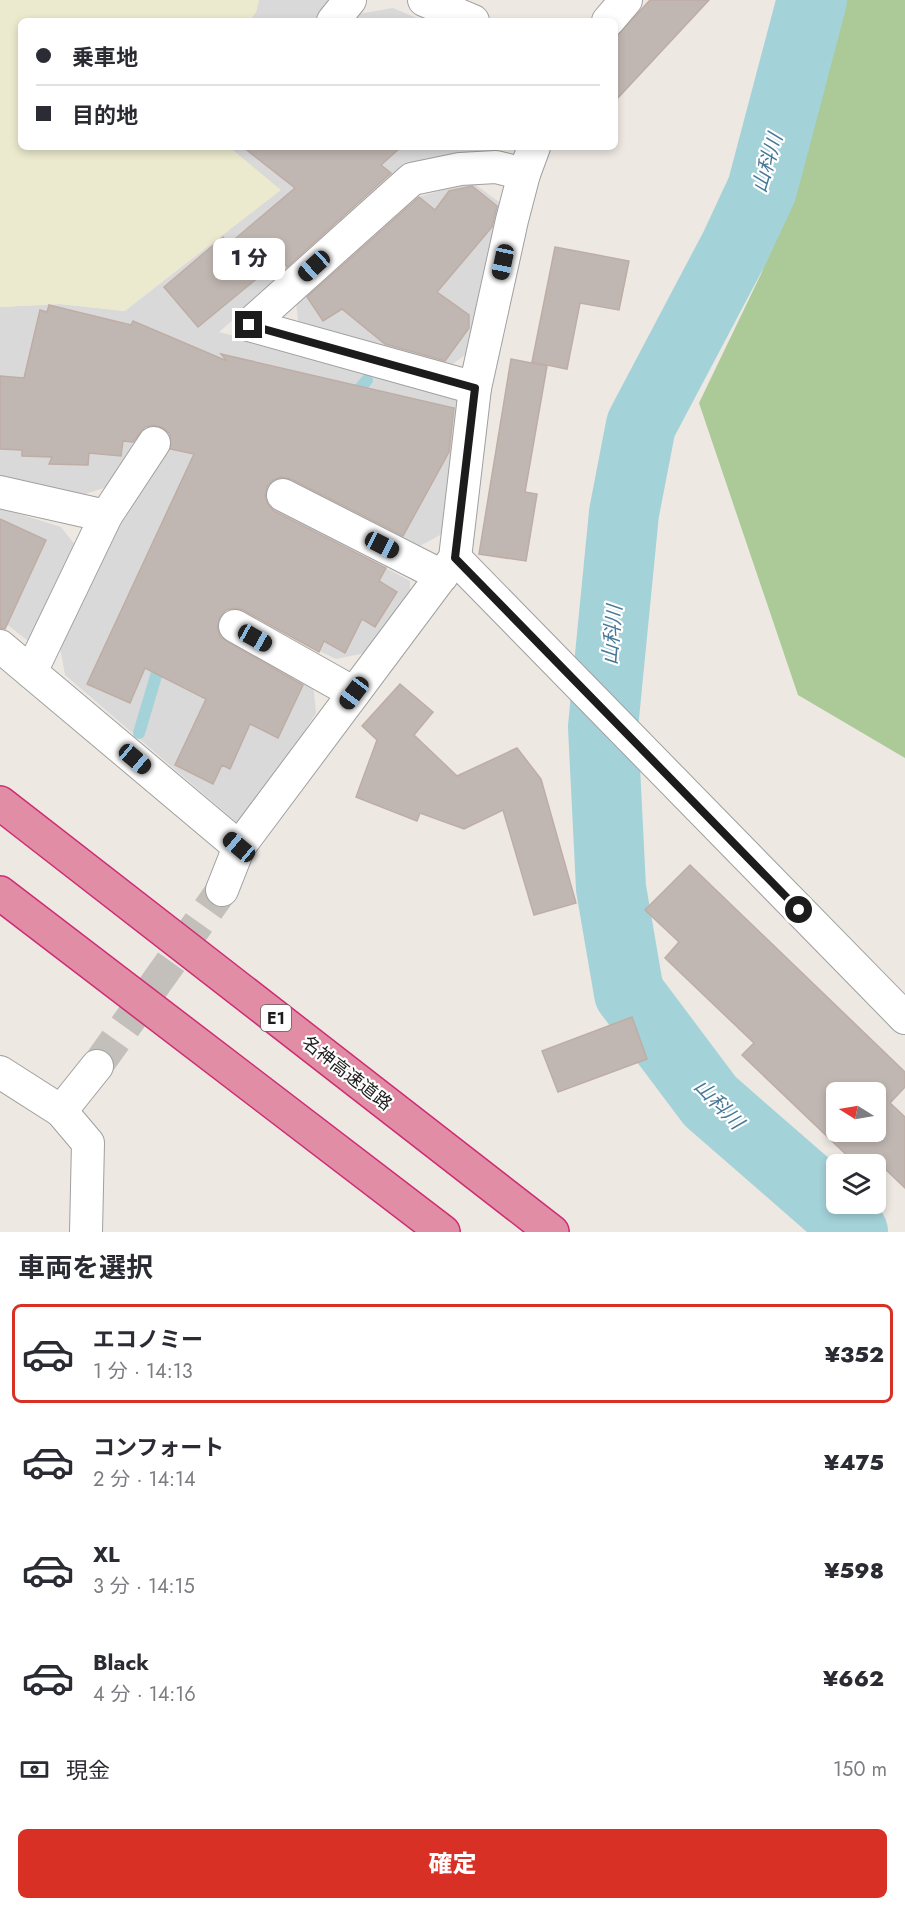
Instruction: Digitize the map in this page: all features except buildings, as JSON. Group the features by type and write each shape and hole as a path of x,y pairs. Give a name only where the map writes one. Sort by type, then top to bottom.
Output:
{"highway":[{"name":"名神高速道路","path":"0,803 552,1232"},
{"path":"0,893 443,1232"}],"street":[{"path":"335,18 350,0"},
{"path":"424,0 471,13"},
{"path":"611,18 626,0"},
{"path":"222,890 239,847 448,567 475,388 529,161 496,167 460,169 412,179 249,325 475,388"},
{"path":"31,672 106,516 154,443"},
{"path":"0,492 106,516"},
{"path":"283,495 448,567 905,1018"},
{"path":"235,626 354,693"},
{"path":"0,646 239,847"},
{"path":"61,1111 97,1066"},
{"path":"0,1072 61,1111 88,1143 93,1231"}],"shaded area":[{"path":"259,0 330,0 331,2 318,18 251,18 256,12"},
{"path":"393,8 417,18 355,18 358,14"},
{"path":"233,150 492,150 481,157 390,184 219,332 460,394 442,534 418,547 288,479 276,496 314,529 410,581 410,598 365,653 336,659 239,612 313,682 316,713 248,820 236,822 65,675 59,642 92,570 169,450 147,436 110,486 79,496 0,480 0,307 60,304 125,311 280,190"},
{"path":"472,182 503,205 470,351 445,370 299,328 295,294 418,197"},
{"path":"0,508 61,527 75,545 36,625 36,647 0,619"}],"green space":[{"path":"0,0 259,0 256,12 251,18 18,18 18,150 233,150 281,190 124,311 60,304 0,307"},
{"path":"843,0 905,0 905,758 798,695 699,403 762,272 820,96"}],"waterway":[{"name":"山科川","path":"812,0 762,189 735,247 641,425 624,513 603,727 611,888 629,993 710,1101 843,1217 853,1232"},
{"path":"352,398 367,380"},
{"path":"257,501 264,491 288,469"},
{"path":"139,733 161,659"}],"tunnel":[{"path":"97,1066 222,890"}],"route":[{"path":"249,325 475,388 455,558 799,910"}]}
